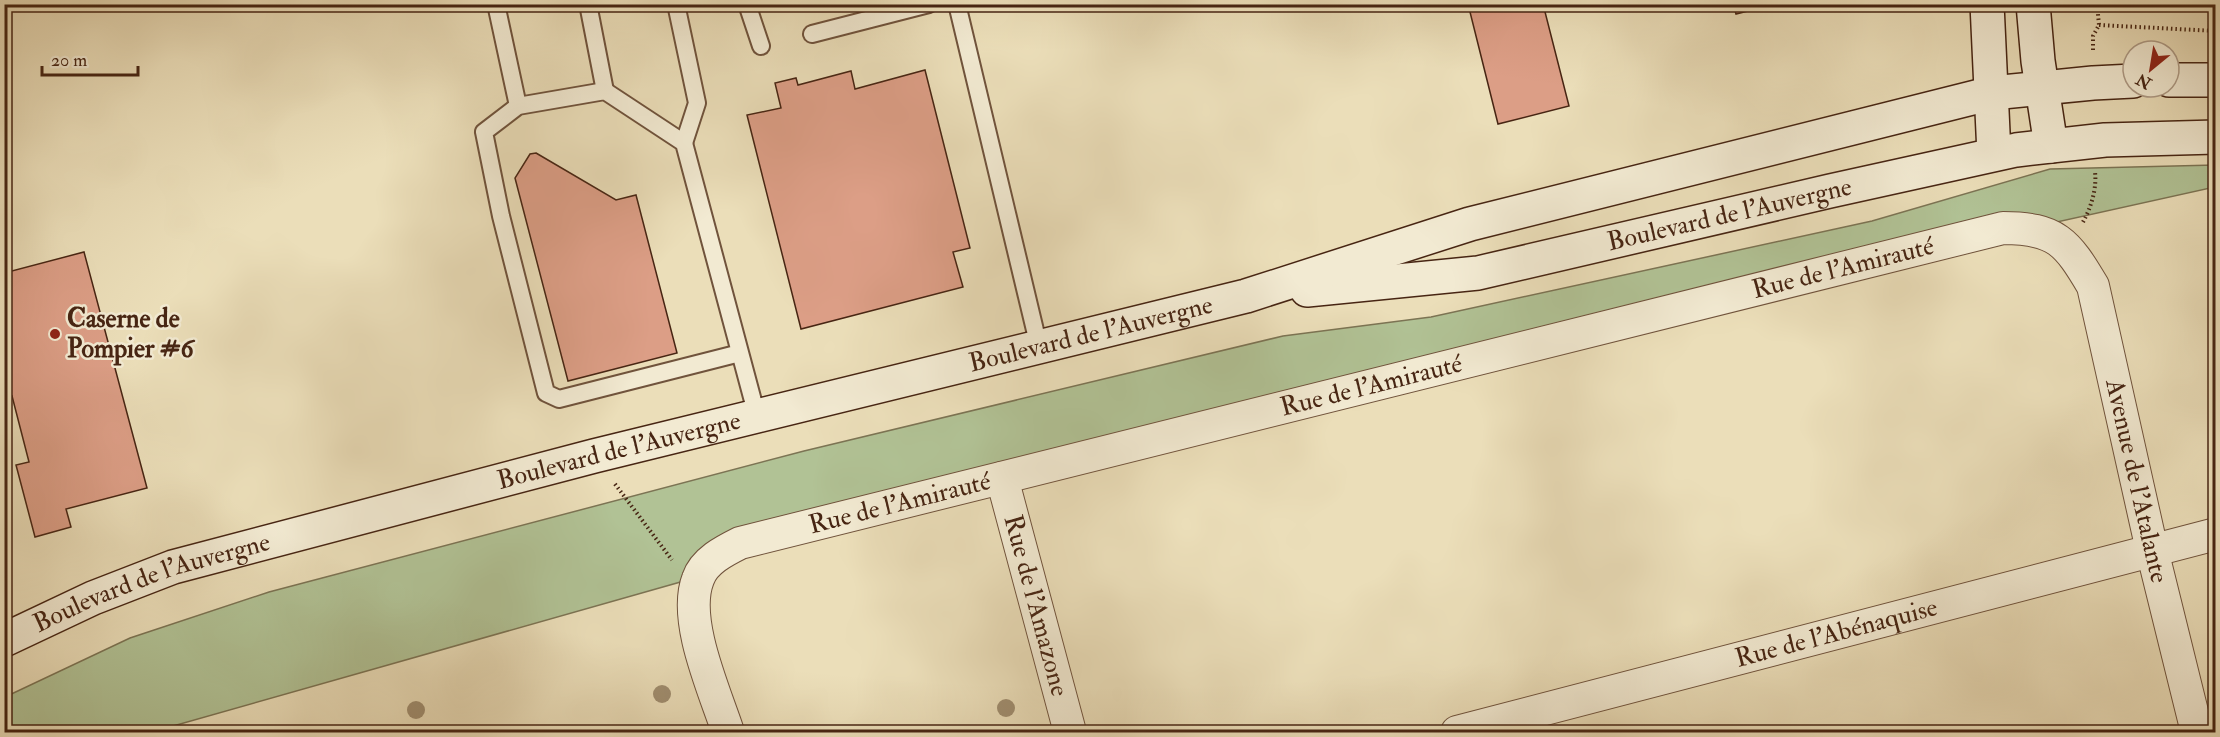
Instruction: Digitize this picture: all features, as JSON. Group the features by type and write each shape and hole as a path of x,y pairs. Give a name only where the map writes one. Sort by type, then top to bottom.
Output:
{"main road":[{"path":"1987,4 1994,154"},
{"path":"2033,4 2038,61 2051,146"},
{"path":"2181,81 2216,80"},
{"name":"Boulevard de l'Auvergne","path":"4,640 93,598 173,567 594,456 1246,296 1470,224 1992,93 2121,82"},
{"name":"Boulevard de l'Auvergne","path":"1246,296 1478,273 1994,154 2105,140 2216,137"}],"street":[{"name":"Rue de l'Amirauté","path":"697,584 716,556 740,543 2003,228 2030,228 2061,243"},
{"name":"Avenue de l'Atalante","path":"2061,243 2077,258 2093,286 2152,550 2197,732"},
{"name":"Rue de l'Amazone","path":"1002,478 1070,732"},
{"name":"Rue de l'Abénaquise","path":"1457,732 2216,534"},
{"path":"697,584 693,604 696,633 728,732"}],"lane":[{"path":"496,4 518,106"},
{"path":"588,4 605,91"},
{"path":"676,4 697,103 684,143 757,416"},
{"path":"747,4 761,46"},
{"path":"812,34 929,4"},
{"path":"957,4 1039,347"},
{"path":"684,143 605,91 518,106 484,132 501,216 546,393 559,399 740,352"}],"path":[{"path":"2093,36 2098,24 2097,4"},
{"path":"2098,24 2216,31"},
{"path":"2061,243 2087,216 2096,180 2095,170"},
{"path":"594,456 697,584"}],"green space":[{"path":"2215,165 2215,187 2030,228 740,543 698,577 152,732 5,732 5,697 130,638 269,592 804,451 1283,336 1431,317 1872,221 2050,169"}],"building":[{"path":"4,4 28,4 4,11"},
{"path":"1468,4 1543,4 1569,106 1498,124"},
{"path":"1733,4 1775,4 1736,14"},
{"path":"925,70 970,248 953,252 963,287 801,329 747,115 781,108 775,83 796,78 798,85 851,71 855,89"},
{"path":"536,153 616,200 636,195 677,353 568,381 515,178 530,154"},
{"name":"Caserne de Pompier #6","path":"84,252 147,488 66,509 71,527 35,537 16,465 29,462 12,396 4,398 4,273"}],"place":[{"name":"Caserne de Pompier #6","path":"55,334"}]}
